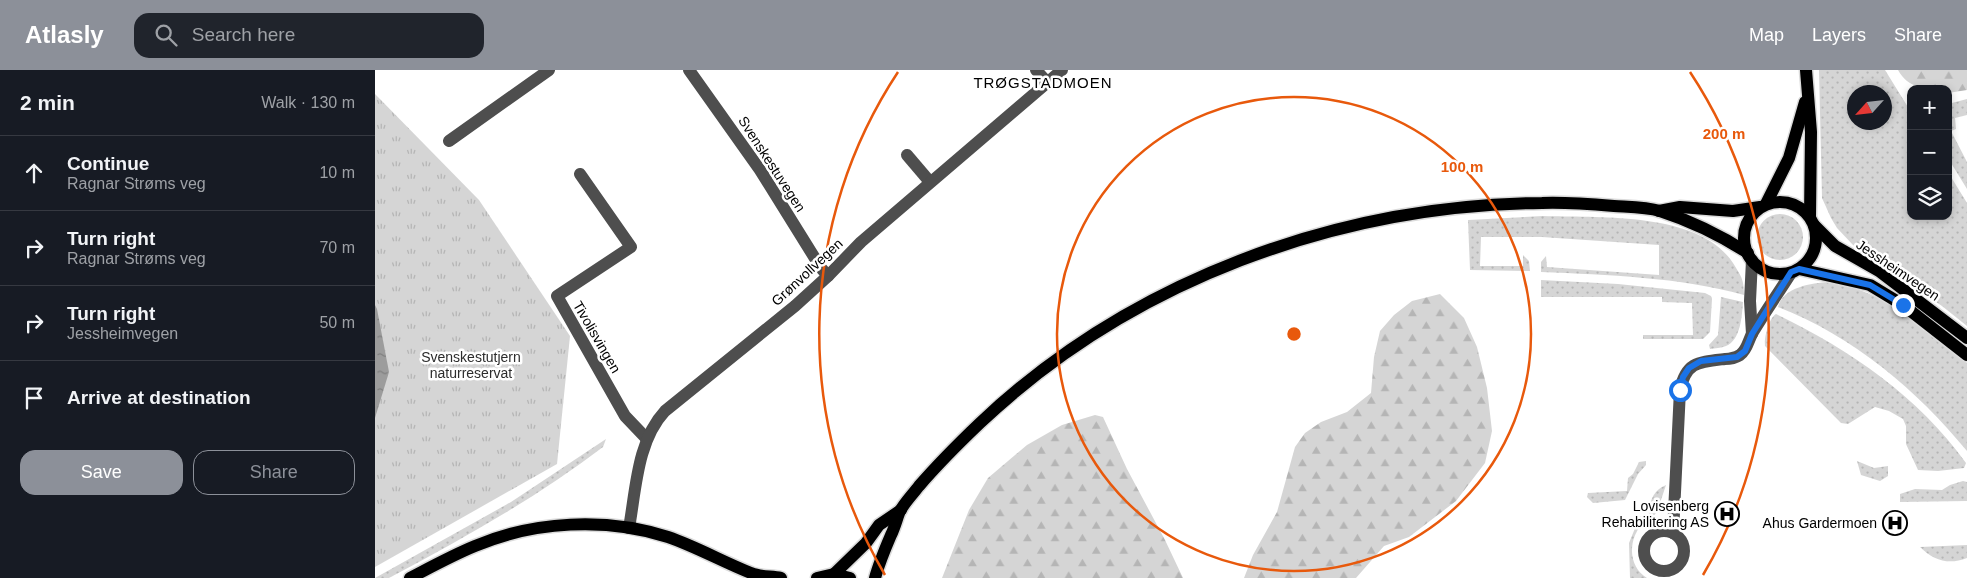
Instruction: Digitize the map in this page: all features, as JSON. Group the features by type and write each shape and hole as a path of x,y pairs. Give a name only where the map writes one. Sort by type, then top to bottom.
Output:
{"main road":[{"path":"1806,70 1811,132 1812,221"},
{"path":"1750,257 1745,244 1745,233 1753,214 1763,206 1789,158 1807,93"},
{"path":"875,578 881,557 901,510 921,484 956,446 994,410 1047,366 1129,313 1170,291 1227,265 1285,244 1376,219 1489,204 1556,203 1659,210 1694,223 1726,239 1750,257 1760,268 1780,274 1795,271 1807,263 1815,250 1817,235 1812,221 1803,209 1785,202 1775,202 1763,206 1733,210 1680,207 1659,210"},
{"name":"Jessheimvegen","path":"1812,221 1835,246 1879,271 1967,338"},
{"name":"Jessheimvegen","path":"1795,271 1870,285 1903,305 1967,355"},
{"path":"834,574 866,543 879,525 901,510"},
{"path":"410,578 475,546 517,532 562,525 588,524 629,528 665,536 685,543 754,576 781,578"},
{"path":"817,578 834,574 850,578"}],"street":[{"path":"449,141 549,70"},
{"name":"Svenskestuvegen","path":"689,70 760,170 821,268 829,276"},
{"path":"1036,70 1047,82"},
{"name":"Grønvollvegen","path":"629,528 646,438 651,428 665,411 795,306 829,276 861,242 1062,70"},
{"path":"907,155 931,182"},
{"name":"Tivolisvingen","path":"580,174 631,247 557,296 625,416 646,438"},
{"path":"1750,257 1752,334"},
{"path":"1673,533 1680,390 1683,377 1689,368 1701,361 1737,357 1745,351 1752,334 1795,271"}],"green space":[{"path":"1819,70 1885,70 1907,106 1907,220 1952,220 1952,179 1967,203 1967,326 1942,306 1853,245 1837,228 1822,198"},
{"path":"1898,70 1967,70 1967,90 1952,92 1952,85 1913,85 1902,77"},
{"name":"Svenskestutjern naturreservat","path":"375,94 479,200 570,336 557,464 375,567"},
{"path":"1967,99 1967,115 1955,118 1956,129 1952,131 1952,130 1952,103"},
{"path":"1952,133 1967,162 1967,189 1952,165"},
{"path":"1785,214 1789,215 1799,224 1802,228 1802,246 1793,256 1785,260 1775,260 1767,256 1758,246 1757,232 1761,224 1771,215"},
{"path":"1543,216 1618,218 1646,221 1672,226 1697,234 1717,246 1733,263 1741,278 1744,295 1694,284 1669,281 1541,272 1541,262 1546,256 1547,267 1659,275 1659,245 1542,237 1481,237 1480,266 1523,266 1523,255 1529,261 1530,271 1470,270 1468,220"},
{"path":"1541,280 1618,284 1705,293 1711,296 1712,299 1710,332 1703,339 1643,339 1643,335 1693,335 1692,303 1662,302 1662,297 1541,297"},
{"path":"1829,282 1868,293 1904,312 1967,363 1967,451 1927,407 1882,367 1832,333 1778,307 1786,295 1799,287"},
{"path":"1440,294 1464,318 1477,347 1487,388 1492,431 1485,463 1456,501 1409,537 1384,546 1356,578 1244,578 1253,555 1277,512 1295,447 1305,433 1321,422 1347,412 1371,393 1374,357 1380,331 1394,315 1412,301"},
{"path":"1721,297 1743,302 1740,327 1731,343 1724,347 1710,349 1709,345 1718,335"},
{"path":"1776,314 1830,343 1880,376 1926,416 1947,439 1966,463 1964,468 1938,471 1918,470 1906,444 1906,426 1903,419 1889,411 1875,407 1848,424 1841,423 1765,346 1767,328 1771,319"},
{"path":"1095,415 1103,417 1127,469 1183,578 942,578 969,510 988,478 1027,445 1062,425"},
{"path":"606,439 603,447 578,466 499,517 389,578 375,578 511,502"},
{"path":"1646,461 1646,465 1638,474 1625,500 1593,503 1587,497 1588,493 1627,491 1628,478 1633,474 1639,462"},
{"path":"1857,461 1874,468 1888,466 1888,476 1880,481 1861,475"},
{"path":"1963,481 1967,482 1967,501 1900,502 1900,494 1915,489 1942,490"},
{"path":"1666,485 1657,512 1649,521 1651,500 1657,491"},
{"path":"1640,516 1644,522 1635,535 1632,551 1636,566 1640,573 1647,578 1630,578 1629,543"},
{"path":"1967,545 1967,558 1954,561 1942,560 1931,556 1920,547"}],"water":[{"path":"375,305 389,372 375,418"}],"place":[{"name":"Lovisenberg Rehabilitering AS","path":"1727,514"},
{"name":"Ahus Gardermoen","path":"1895,523"}],"district":[{"name":"TRØGSTADMOEN","path":"1043,83"}],"route":[{"path":"1680,390 1683,377 1689,368 1701,361 1737,357 1745,351 1752,334 1791,272 1799,269 1870,285 1903,305"}]}
